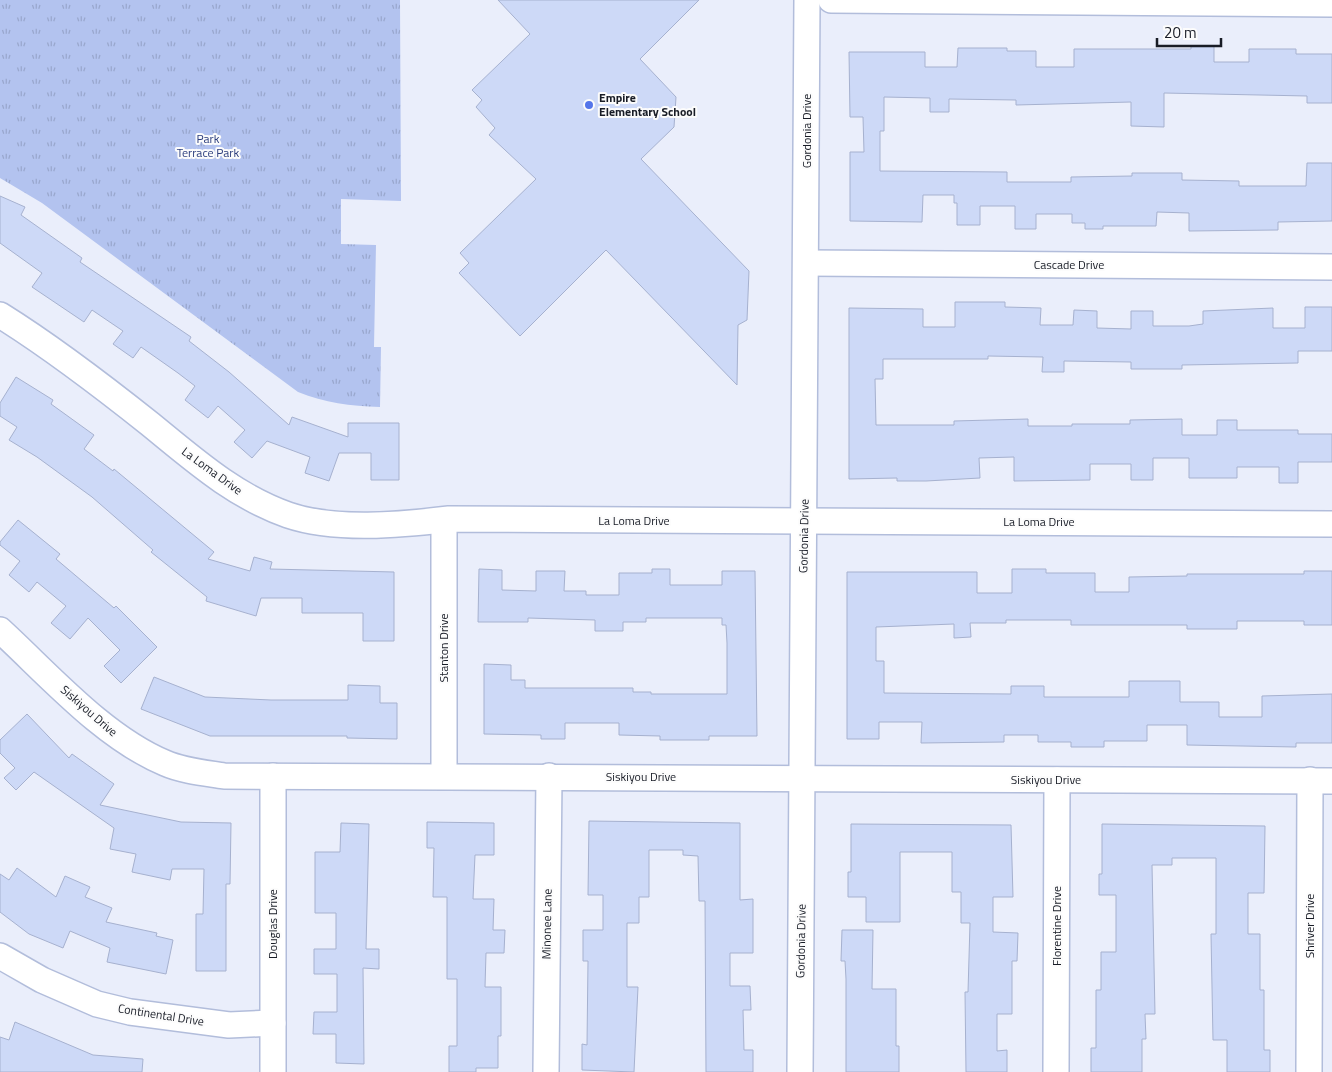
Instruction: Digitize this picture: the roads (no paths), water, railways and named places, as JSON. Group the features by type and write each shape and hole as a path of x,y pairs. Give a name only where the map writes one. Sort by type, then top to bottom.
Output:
{"street":[{"name":"Gordonia Drive","path":"800,1072 807,0"},
{"path":"831,0 1332,4"},
{"name":"Cascade Drive","path":"806,263 1332,267"},
{"name":"La Loma Drive","path":"0,316 42,341 80,368 224,484 257,503 289,515 319,522 404,524 444,520 1332,524"},
{"name":"Stanton Drive","path":"444,520 444,776"},
{"name":"Siskiyou Drive","path":"0,630 108,730 136,749 166,764 224,776 1321,781"},
{"name":"Douglas Drive","path":"273,776 273,1072"},
{"name":"Minonee Lane","path":"546,1072 549,776"},
{"name":"Florentine Drive","path":"1056,1072 1057,780"},
{"name":"Shriver Drive","path":"1309,1072 1321,781"},
{"name":"Continental Drive","path":"0,956 42,980 98,1004 130,1012 229,1025 273,1023"}],"place":[{"name":"Empire Elementary School","path":"589,105"}],"park label":[{"name":"Park Terrace Park","path":"208,146"}]}
